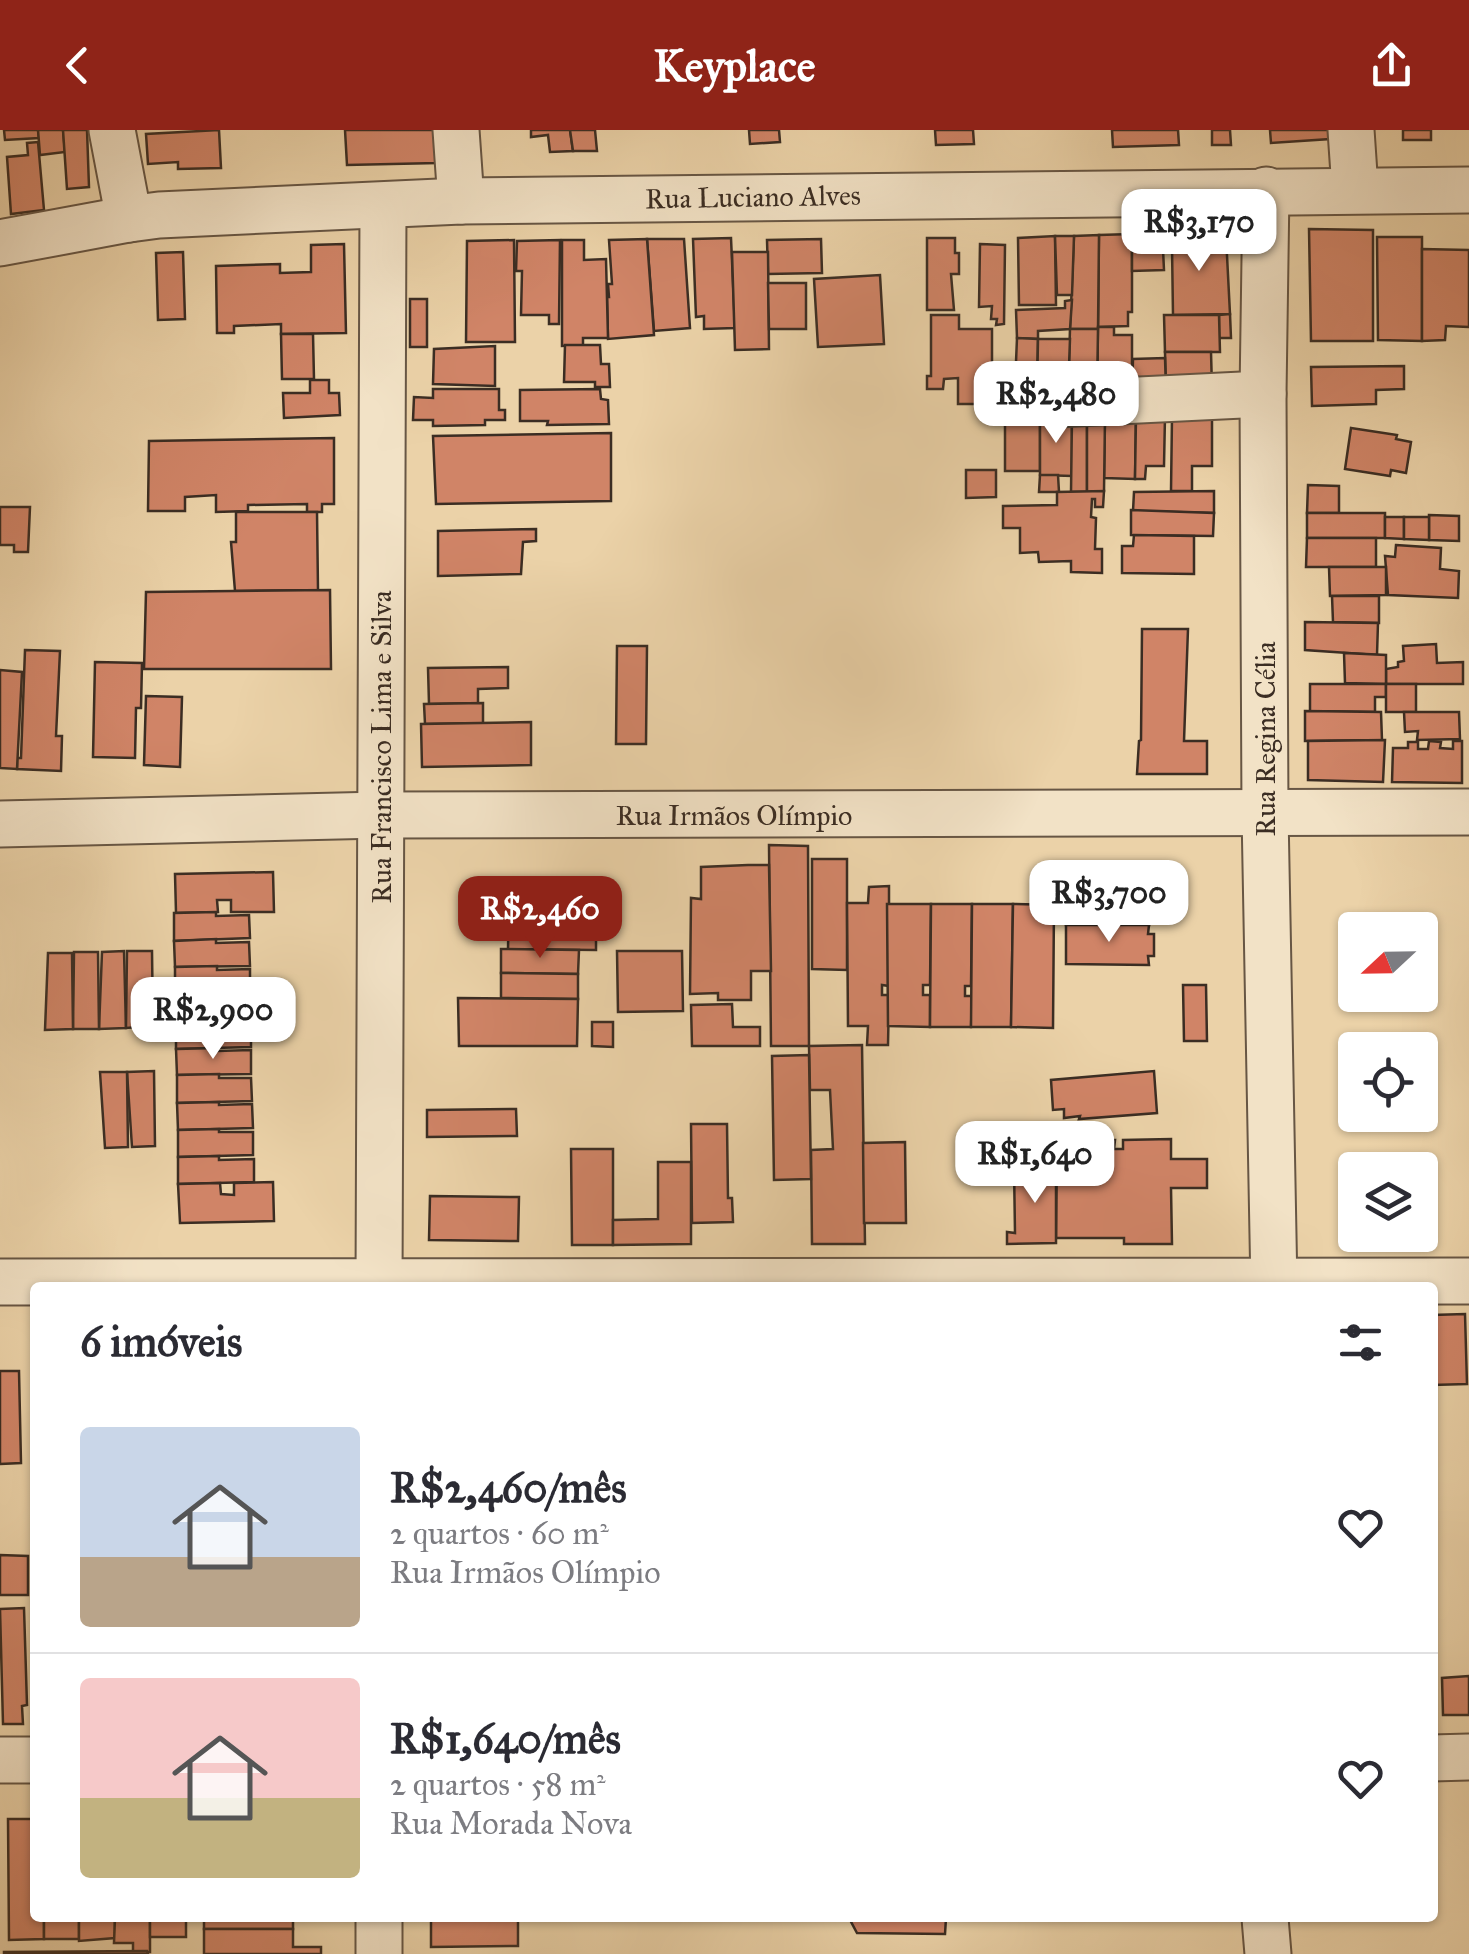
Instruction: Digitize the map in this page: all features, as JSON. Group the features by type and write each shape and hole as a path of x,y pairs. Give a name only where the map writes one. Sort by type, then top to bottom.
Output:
{"street":[{"path":"112,130 129,219"},
{"path":"456,130 461,201"},
{"path":"1350,130 1356,189"},
{"name":"Rua Regina Célia","path":"1266,190 1265,813 1274,1282"},
{"name":"Rua Luciano Alves","path":"0,243 129,219 190,213 461,201 1469,190"},
{"name":"Rua Francisco Lima e Silva","path":"379,1282 383,207"},
{"path":"1058,404 1263,394"},
{"name":"Rua Irmãos Olímpio","path":"0,824 380,815 1469,812"},
{"path":"1420,1282 1469,1281"},
{"path":"0,1282 30,1282"},
{"path":"1438,1758 1469,1757"},
{"path":"0,1760 30,1760"},
{"path":"378,1922 378,1954"},
{"path":"1266,1922 1268,1954"}],"building":[{"path":"4,130 38,130 39,138 5,140"},
{"path":"38,130 63,130 65,152 40,155"},
{"path":"63,130 87,130 89,187 67,189"},
{"path":"219,130 221,168 178,169 178,162 148,164 146,134"},
{"path":"345,130 435,130 437,163 347,165"},
{"path":"531,130 570,130 573,151 550,152 548,135 531,137"},
{"path":"570,130 595,130 597,151 573,151"},
{"path":"749,130 779,130 780,142 750,144"},
{"path":"935,130 973,130 974,144 936,145"},
{"path":"1112,130 1178,130 1179,145 1113,147"},
{"path":"1212,130 1230,130 1231,145 1212,145"},
{"path":"1270,130 1330,130 1330,139 1271,143"},
{"path":"1403,130 1431,130 1431,140 1403,140"},
{"path":"38,142 44,210 11,214 7,157 28,155 27,143"},
{"path":"1309,229 1373,230 1373,341 1311,341"},
{"path":"1199,233 1199,237 1226,236 1230,314 1173,315 1172,247 1164,247 1164,234"},
{"path":"1132,234 1132,312 1128,312 1128,326 1098,327 1099,235"},
{"path":"1099,235 1098,329 1070,329 1074,236"},
{"path":"1055,236 1056,305 1019,305 1018,238"},
{"path":"1055,236 1074,236 1072,295 1057,295"},
{"path":"1377,237 1422,237 1422,341 1378,340"},
{"path":"731,238 735,328 704,329 704,316 696,317 693,239"},
{"path":"927,238 955,238 959,274 951,274 954,310 927,310"},
{"path":"647,239 684,239 690,328 654,331"},
{"path":"647,239 654,335 608,339 607,297 608,284 612,284 609,240"},
{"path":"821,239 822,273 768,274 767,240"},
{"path":"514,240 515,342 466,342 467,241"},
{"path":"560,240 559,324 549,324 549,315 521,315 522,271 516,271 517,241"},
{"path":"562,240 584,240 584,260 606,259 608,338 583,338 583,345 562,346"},
{"path":"344,244 346,333 281,334 281,324 234,326 234,333 217,333 216,266 280,264 280,273 311,272 311,245"},
{"path":"980,244 1005,245 1004,324 996,325 997,319 991,319 992,306 979,307"},
{"path":"1163,249 1164,270 1132,271 1132,250"},
{"path":"1422,249 1469,250 1469,327 1446,326 1445,340 1422,341"},
{"path":"183,252 185,319 158,320 156,253"},
{"path":"732,252 768,252 769,349 735,350"},
{"path":"880,275 884,344 818,347 814,279"},
{"path":"768,283 806,283 806,329 769,329"},
{"path":"410,299 427,299 427,347 410,347"},
{"path":"1072,300 1070,329 1038,331 1038,339 1017,338 1016,310 1065,308 1065,301"},
{"path":"1230,314 1231,338 1219,338 1219,315"},
{"path":"931,315 959,315 959,329 992,329 992,404 958,404 958,378 944,379 943,389 927,389 927,376 931,376"},
{"path":"1164,315 1219,315 1220,352 1165,352"},
{"path":"1098,327 1114,327 1114,335 1132,335 1132,391 1097,393"},
{"path":"1070,329 1098,329 1097,393 1068,393"},
{"path":"281,334 313,334 314,379 282,379"},
{"path":"1017,338 1038,339 1037,395 1005,396 1006,385 1015,386"},
{"path":"1038,339 1070,339 1068,393 1037,395"},
{"path":"565,345 600,345 601,364 609,364 610,387 595,387 595,382 564,382"},
{"path":"495,346 495,386 433,384 434,349"},
{"path":"1165,352 1211,352 1212,388 1166,390"},
{"path":"1165,358 1166,390 1132,391 1133,359"},
{"path":"1404,366 1404,389 1376,390 1376,404 1312,406 1311,367"},
{"path":"310,380 329,380 329,393 339,393 340,415 284,418 283,393 310,393"},
{"path":"433,389 499,389 499,410 505,410 505,420 485,420 485,425 433,426 433,420 413,420 414,397 433,398"},
{"path":"600,389 601,399 608,400 609,424 547,425 548,421 520,421 520,390"},
{"path":"1040,395 1040,471 1005,471 1005,396"},
{"path":"1136,416 1135,479 1104,478 1105,417"},
{"path":"1136,416 1165,416 1164,466 1146,466 1145,479 1135,479"},
{"path":"1212,416 1212,466 1192,466 1192,491 1171,491 1172,417"},
{"path":"1040,417 1072,417 1072,476 1040,475"},
{"path":"1072,417 1087,417 1087,492 1071,492"},
{"path":"1087,417 1105,417 1104,491 1087,492"},
{"path":"1351,428 1397,435 1396,439 1411,442 1406,473 1391,470 1390,476 1345,469"},
{"path":"611,433 611,501 436,504 433,436"},
{"path":"334,438 334,504 322,504 322,512 307,512 307,504 248,505 248,511 216,512 216,495 185,497 185,511 148,511 149,441"},
{"path":"966,470 996,470 996,497 966,498"},
{"path":"1040,475 1058,475 1059,492 1039,492"},
{"path":"1308,485 1339,486 1339,513 1307,513"},
{"path":"1104,491 1103,507 1095,507 1092,499 1091,517 1096,518 1095,549 1102,549 1102,573 1071,572 1071,561 1039,562 1038,552 1020,553 1020,528 1003,528 1003,506 1057,505 1057,492"},
{"path":"1214,491 1214,513 1133,511 1134,492"},
{"path":"0,507 30,507 28,552 14,552 14,545 0,545"},
{"path":"1131,510 1214,513 1213,536 1131,535"},
{"path":"236,512 317,512 318,590 235,591 231,542 236,542"},
{"path":"1307,513 1385,513 1385,538 1307,538"},
{"path":"1429,515 1459,516 1459,541 1429,540"},
{"path":"1385,517 1404,517 1404,539 1385,538"},
{"path":"1404,517 1429,517 1429,540 1404,539"},
{"path":"536,529 536,541 523,542 521,574 438,576 438,531"},
{"path":"1134,535 1194,536 1194,574 1122,573 1122,546 1133,546"},
{"path":"1307,538 1376,538 1376,567 1306,567"},
{"path":"1396,545 1441,548 1440,569 1459,571 1458,598 1388,595 1385,556 1395,557"},
{"path":"1329,567 1386,567 1386,595 1330,596"},
{"path":"330,590 331,669 144,669 146,592"},
{"path":"1332,596 1379,596 1379,623 1333,622"},
{"path":"1305,622 1378,623 1377,655 1305,650"},
{"path":"1142,629 1188,629 1184,741 1207,741 1207,774 1137,774"},
{"path":"1436,644 1437,663 1463,662 1463,684 1386,684 1386,669 1398,667 1398,662 1404,661 1403,646"},
{"path":"617,646 647,646 646,744 616,744"},
{"path":"25,650 60,651 56,736 62,736 61,771 17,769 17,758 21,758"},
{"path":"1344,653 1386,655 1386,684 1345,683"},
{"path":"95,662 142,663 135,758 93,757"},
{"path":"508,667 508,688 478,689 478,703 429,704 428,668"},
{"path":"0,670 22,672 17,769 0,768"},
{"path":"1310,684 1386,684 1386,697 1375,697 1375,712 1310,711"},
{"path":"1386,684 1416,684 1416,712 1386,712"},
{"path":"146,696 182,697 180,767 144,765"},
{"path":"483,703 483,723 425,724 424,704"},
{"path":"1305,711 1381,712 1382,740 1305,741"},
{"path":"1404,712 1459,712 1460,739 1417,740 1418,731 1405,732"},
{"path":"531,722 531,765 422,767 421,724"},
{"path":"1385,740 1383,782 1308,780 1308,741"},
{"path":"1429,741 1441,742 1440,748 1453,749 1453,741 1462,741 1462,783 1392,782 1393,748 1408,748 1408,742 1418,742 1418,749 1428,749"},
{"path":"769,845 808,846 809,1046 771,1046"},
{"path":"812,859 847,859 847,970 812,969"},
{"path":"769,865 771,971 751,971 751,1000 718,1000 718,993 690,994 691,898 701,899 701,867"},
{"path":"1066,866 1148,866 1148,873 1154,874 1154,886 1066,886"},
{"path":"273,872 274,912 231,912 231,900 217,900 218,912 176,913 175,874"},
{"path":"889,886 889,986 882,985 882,995 889,995 888,1045 867,1045 868,1026 848,1026 847,903 868,903 869,887"},
{"path":"1066,886 1148,886 1148,894 1155,894 1155,917 1148,917 1149,925 1066,925"},
{"path":"509,900 572,900 572,911 596,910 596,950 508,949"},
{"path":"887,904 931,904 930,985 923,985 923,995 930,995 930,1027 888,1026"},
{"path":"931,904 972,904 971,986 965,986 965,996 972,996 971,1027 930,1027"},
{"path":"972,904 1013,904 1011,1027 971,1027"},
{"path":"1013,904 1054,905 1053,1028 1011,1027"},
{"path":"216,912 216,916 249,915 250,938 174,941 174,913"},
{"path":"1066,925 1149,925 1148,934 1154,934 1154,956 1148,956 1149,965 1066,964"},
{"path":"216,939 216,943 249,942 250,966 175,967 174,941"},
{"path":"501,949 579,950 578,974 501,973"},
{"path":"124,951 126,1028 99,1029 102,952"},
{"path":"127,951 152,951 153,1026 126,1028"},
{"path":"617,951 682,951 683,1011 618,1012"},
{"path":"74,952 98,952 99,1029 73,1029"},
{"path":"48,953 72,953 73,1029 45,1030"},
{"path":"217,966 217,970 250,969 250,992 175,995 175,967"},
{"path":"501,973 578,974 578,999 501,998"},
{"path":"1183,985 1206,985 1207,1041 1184,1041"},
{"path":"218,993 218,997 250,996 251,1020 176,1022 175,995"},
{"path":"458,998 578,999 577,1046 459,1046"},
{"path":"732,1004 733,1027 760,1027 760,1046 692,1046 691,1005"},
{"path":"176,1022 251,1023 251,1047 176,1049"},
{"path":"592,1022 613,1022 613,1047 592,1046"},
{"path":"862,1045 865,1244 812,1244 811,1150 833,1149 830,1090 810,1090 809,1046"},
{"path":"176,1049 251,1050 251,1074 177,1075"},
{"path":"809,1055 811,1179 774,1180 772,1056"},
{"path":"154,1071 155,1146 132,1147 127,1072"},
{"path":"1154,1071 1157,1113 1079,1119 1080,1116 1064,1118 1064,1109 1053,1110 1051,1080"},
{"path":"100,1072 127,1072 128,1147 105,1148"},
{"path":"219,1074 219,1078 251,1078 252,1101 177,1103 177,1075"},
{"path":"177,1103 252,1104 253,1128 178,1130"},
{"path":"516,1109 517,1136 427,1137 427,1110"},
{"path":"691,1124 727,1124 728,1198 732,1198 733,1222 692,1223"},
{"path":"178,1130 253,1132 253,1155 178,1157"},
{"path":"1171,1139 1171,1159 1207,1159 1207,1188 1171,1188 1172,1244 1124,1244 1124,1238 1056,1238 1057,1141 1115,1140 1114,1149 1123,1149 1123,1140"},
{"path":"905,1142 906,1223 864,1223 863,1143"},
{"path":"571,1149 613,1149 613,1245 572,1245"},
{"path":"219,1156 219,1160 254,1159 254,1182 178,1184 178,1157"},
{"path":"658,1162 691,1162 691,1244 613,1245 613,1220 658,1219"},
{"path":"1056,1166 1056,1243 1007,1244 1007,1232 1015,1233 1014,1167"},
{"path":"273,1182 274,1221 180,1223 178,1184 220,1183 221,1194 234,1195 234,1183"},
{"path":"430,1196 519,1197 518,1241 429,1240"},
{"path":"1465,1314 1467,1384 1438,1385 1438,1315"},
{"path":"0,1371 19,1371 21,1463 0,1464"},
{"path":"0,1555 28,1556 28,1595 0,1595"},
{"path":"24,1608 27,1705 22,1706 23,1724 3,1724 0,1609"},
{"path":"1469,1676 1469,1715 1443,1715 1442,1678"},
{"path":"8,1819 30,1819 30,1922 44,1922 44,1939 9,1940"},
{"path":"44,1922 79,1922 79,1939 44,1939"},
{"path":"79,1922 115,1922 115,1938 79,1941"},
{"path":"115,1922 150,1922 150,1952 133,1952 133,1943 114,1943"},
{"path":"150,1922 186,1922 186,1937 150,1937"},
{"path":"204,1922 293,1922 293,1929 204,1929"},
{"path":"431,1922 518,1922 518,1946 431,1947"},
{"path":"851,1922 946,1922 945,1934 857,1933"},
{"path":"204,1929 293,1929 293,1947 321,1947 321,1954 204,1954"},
{"path":"4,1952 148,1954 4,1954"}]}
